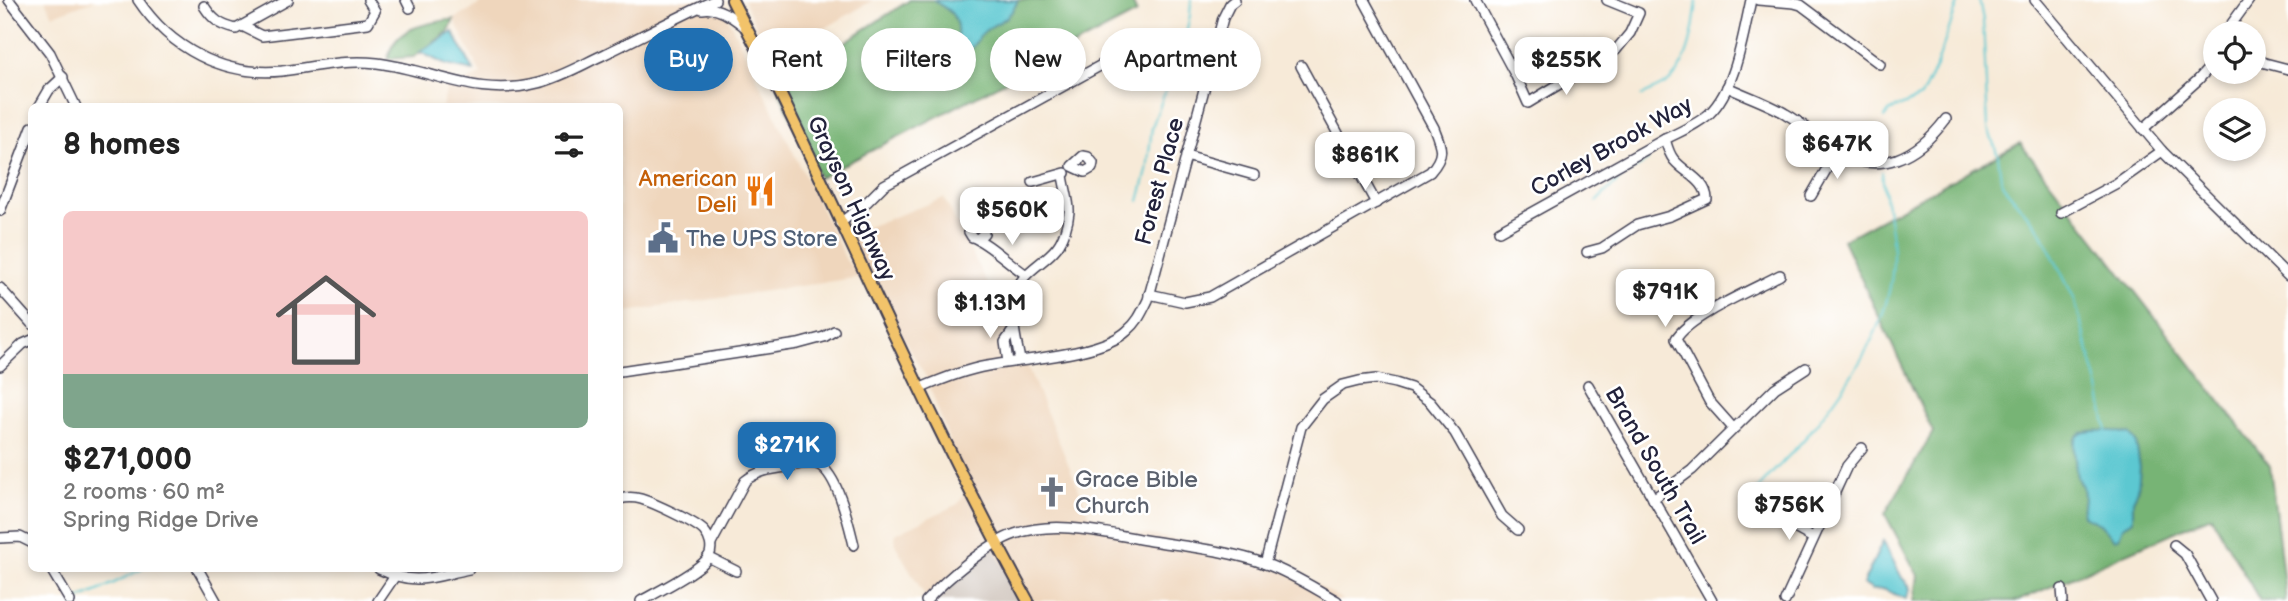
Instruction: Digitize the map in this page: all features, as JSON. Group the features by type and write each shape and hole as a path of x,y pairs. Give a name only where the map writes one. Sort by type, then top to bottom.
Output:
{"main road":[{"name":"Grayson Highway","path":"732,0 789,111 840,223 996,543 1028,601"}],"street":[{"path":"9,0 50,53 74,103"},
{"path":"138,0 153,21 174,41 192,53 224,66 247,71 272,72 342,62 365,62 409,70 466,86 495,88 519,87 550,80 711,1"},
{"path":"204,6 212,19 223,26 236,29 288,0"},
{"path":"242,26 262,36 368,23 374,11 368,0"},
{"name":"Forest Place","path":"921,388 961,373 1093,347 1126,333 1140,317 1149,294 1223,18 1234,0"},
{"path":"1149,294 1185,302 1210,297 1430,172 1440,161 1442,146 1434,128 1364,0"},
{"path":"1475,0 1528,103 1608,56 1630,33 1639,13 1607,0"},
{"name":"Corley Brook Way","path":"1499,231 1688,128 1710,113 1727,87 1738,56 1751,0"},
{"path":"1758,0 1801,5 1880,64"},
{"path":"2035,0 2162,151 2288,276"},
{"path":"2234,21 2249,0"},
{"path":"693,10 710,7 718,9 746,28"},
{"path":"2266,63 2288,69"},
{"path":"840,223 884,185 1100,66"},
{"path":"1301,66 1376,203"},
{"path":"2144,128 2203,74"},
{"path":"41,103 49,90 63,77"},
{"path":"1727,87 1787,114 1837,152 1875,164 1896,161 1933,136 1946,119"},
{"path":"0,211 28,138"},
{"path":"1587,252 1602,248 1637,225 1670,216 1707,200 1706,191 1698,180 1674,160 1665,139"},
{"path":"2061,213 2117,183 2162,151"},
{"path":"1811,196 1837,152"},
{"path":"1186,156 1254,175"},
{"path":"1033,182 1063,174 1072,166"},
{"path":"1020,360 1014,329 1014,298 1025,274 1057,247 1066,230 1070,208 1064,190 1063,174"},
{"path":"980,237 997,254 1025,274"},
{"path":"1733,428 1709,401 1676,339 1680,332 1695,320 1780,275"},
{"path":"0,288 28,320"},
{"path":"1008,362 1005,342 1014,329"},
{"path":"623,372 798,344 824,337 834,331"},
{"path":"0,366 28,342"},
{"path":"1653,499 1692,470 1775,388 1806,369"},
{"path":"1265,564 1301,427 1323,399 1343,385 1359,381 1376,379 1411,388 1430,402 1455,433 1502,516 1518,530"},
{"name":"Brand South Trail","path":"1588,385 1712,601"},
{"path":"1786,601 1847,466 1862,448"},
{"path":"641,601 695,569 708,557 711,544 738,490 753,474 767,470 812,463 826,471 844,509 854,545"},
{"path":"623,498 642,499 688,521 703,530 711,544"},
{"path":"1780,520 1813,538"},
{"path":"926,601 941,586 1009,536 1030,530 1065,528 1218,552 1265,564 1291,575 1337,601"},
{"path":"0,538 20,537 28,540"},
{"path":"2174,545 2185,554 2211,601"},
{"path":"708,557 736,571"},
{"path":"53,572 70,601"},
{"path":"200,572 216,601"},
{"path":"386,572 408,580 427,579 456,572"},
{"path":"377,601 395,576"},
{"path":"2062,589 2063,601"}],"shaded area":[{"path":"45,0 94,0 53,15"},
{"path":"487,0 719,0 733,28 644,28 644,91 733,91 733,29 747,57 747,91 763,91 846,260 860,277 623,313 623,103 443,103 447,88 481,75 454,19"},
{"path":"744,0 873,0 826,28 756,28"},
{"path":"944,198 1021,351 1095,528 1151,535 1272,558 1344,601 1024,601 925,596 896,546 895,534 958,504 967,490 926,377 843,236"},
{"path":"990,543 1024,601 928,601"}],"green space":[{"path":"910,0 1131,0 1137,13 1108,28 1100,28 1100,32 1086,39 1086,28 990,28 990,89 819,178 779,91 847,91 847,41 861,32 861,91 976,91 976,28 867,28"},
{"path":"454,19 449,31 414,57 388,59 391,48 404,33 433,22"},
{"path":"2020,143 2270,466 2286,601 2260,601 2211,516 2018,601 1914,601 1918,576 1885,514 1933,432 1843,240"}],"water":[{"path":"934,0 1018,0 1010,14 987,29 976,42 976,28 957,28 950,12"},
{"path":"453,32 474,71 446,65 420,52"},
{"path":"2113,431 2130,434 2136,442 2140,467 2138,490 2133,500 2133,520 2123,527 2119,538 2114,539 2100,524 2083,516 2084,492 2076,475 2074,448 2075,440 2083,432"},
{"path":"1883,541 1902,578 1909,585 1906,599 1883,589 1873,590 1863,584"}],"waterway":[{"path":"1139,201 1147,171 1152,127 1185,38 1191,0"},
{"path":"1641,96 1667,83 1681,66 1689,45 1697,0"},
{"path":"1884,118 1889,111 1921,97 1937,64 1959,0"},
{"path":"1979,0 1983,20 1988,128 1998,156 2001,179 2007,191 2040,230 2074,298 2099,388 2107,431"},
{"path":"1597,201 1624,175 1648,161 1647,158"},
{"path":"1741,514 1754,494 1806,437 1838,396 1853,374 1877,327 1892,278 1893,252 1882,172"},
{"path":"74,601 136,572"}],"place":[{"name":"American Deli","path":"760,191"},
{"name":"The UPS Store","path":"663,238"},
{"name":"Grace Bible Church","path":"1052,492"}]}
